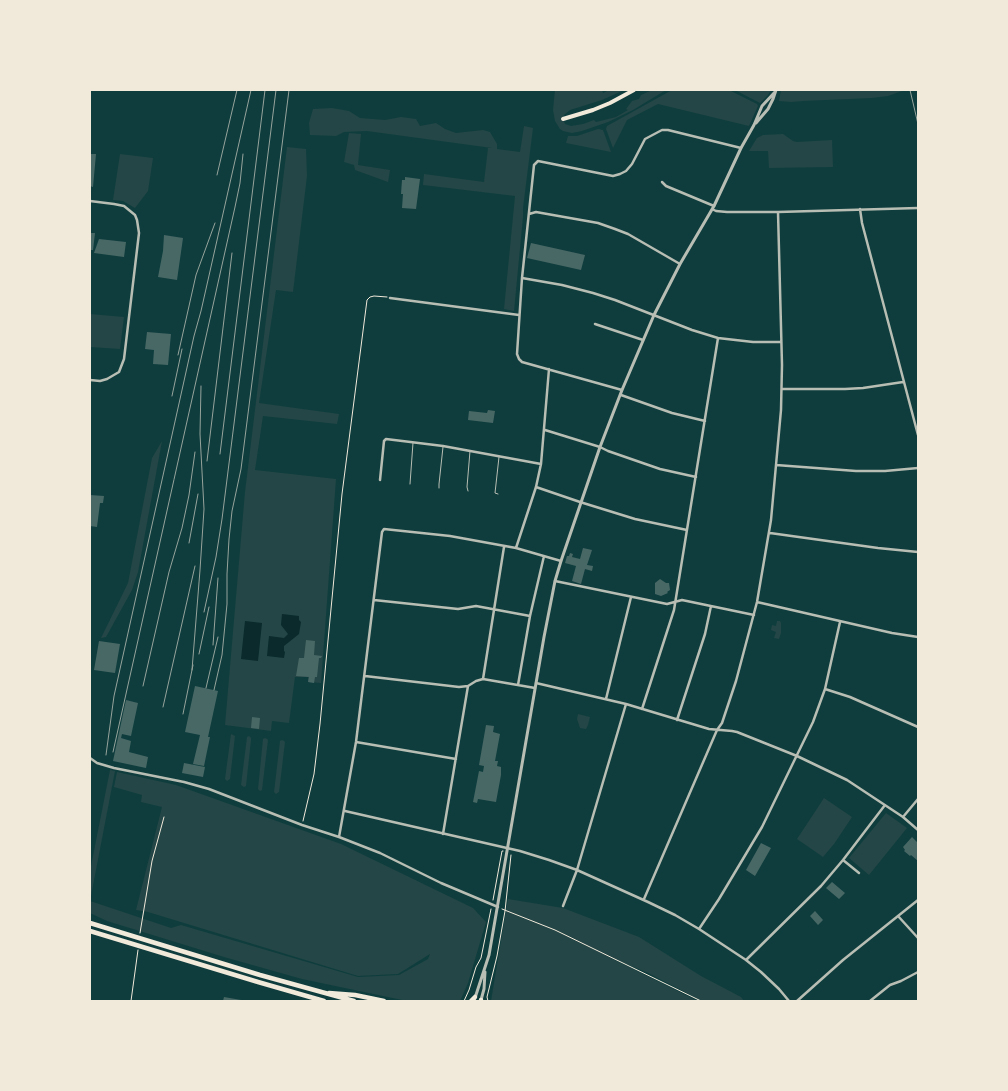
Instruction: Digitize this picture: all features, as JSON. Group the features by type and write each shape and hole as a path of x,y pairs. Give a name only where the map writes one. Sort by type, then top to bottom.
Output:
{"highway":[{"path":"90,923 222,964 354,1001"},
{"path":"90,931 323,1001"},
{"path":"320,992 355,995 384,1001"}],"main road":[{"path":"563,119 593,110 634,90"}],"street":[{"path":"481,1001 535,688 555,581 561,560 600,447 654,315 680,264 713,208 762,106 776,91"},
{"path":"754,125 768,109 776,91"},
{"path":"705,422 672,413 622,392 522,362 519,358 517,354 519,315 534,165 538,161 613,176 626,171 632,164 645,139 662,130 741,148"},
{"path":"662,182 666,186 716,211 778,212 918,208"},
{"path":"90,201 124,206 135,215 139,233 124,359 119,372 107,380 90,380"},
{"path":"860,209 862,223 918,435"},
{"path":"529,214 535,211 598,223 628,234 680,264"},
{"path":"644,900 717,730 722,723 736,681 757,602 770,533 782,389 778,212"},
{"path":"522,278 593,293 718,338 753,342 781,342"},
{"path":"390,298 519,315"},
{"path":"595,324 643,340"},
{"path":"642,709 676,601 718,338"},
{"path":"516,548 536,487 541,464 549,369"},
{"path":"782,389 863,388 903,382"},
{"path":"545,430 600,447 660,469 696,477"},
{"path":"380,480 384,441 386,439 471,450 541,464"},
{"path":"776,465 866,471 918,468"},
{"path":"536,487 635,519 687,530"},
{"path":"339,837 356,742 382,532 384,529 450,536 516,548 561,560"},
{"path":"770,533 918,552"},
{"path":"483,679 504,547"},
{"path":"518,685 530,616 544,556"},
{"path":"555,581 667,604 682,600 754,615"},
{"path":"606,699 631,597"},
{"path":"374,600 458,609 476,606 530,616"},
{"path":"757,602 840,622 918,637"},
{"path":"677,720 705,634 711,606"},
{"path":"698,928 719,899 762,827 813,722 825,688 840,622"},
{"path":"364,676 459,687 468,686 483,679 535,688"},
{"path":"536,683 626,704 709,730 732,730 797,756 847,780 903,817 918,830"},
{"path":"443,834 468,686"},
{"path":"825,688 918,727"},
{"path":"563,906 577,870 626,704"},
{"path":"356,742 456,759"},
{"path":"90,758 98,763 114,768 184,782 204,788 339,837 380,853 441,883 498,907"},
{"path":"903,817 918,799"},
{"path":"746,960 821,886 844,860 885,805"},
{"path":"344,811 508,849 577,870 644,900 698,928 761,972 789,1001"},
{"path":"844,860 859,873"},
{"path":"797,1001 918,900"},
{"path":"898,916 918,938"},
{"path":"474,1000 486,969"},
{"path":"870,1001 890,985 918,972"}],"lane":[{"path":"410,484 413,442"},
{"path":"440,488 443,446"},
{"path":"468,491 466,487 471,450"},
{"path":"498,494 495,493 499,456"}],"path":[{"path":"302,825 314,774 342,494 367,300 374,296 390,298"},
{"path":"141,924 152,861 164,817"},
{"path":"464,1001 481,958 502,851 508,849 512,856 505,911 487,997 488,1001"},
{"path":"498,907 555,930 701,1001"},
{"path":"131,1001 136,967"}],"shaded area":[{"path":"555,90 602,90 603,93 609,90 624,90 602,100 570,110 564,115 563,119 565,124 571,126 616,117 628,110 626,109 632,101 639,99 641,95 652,90 666,90 633,110 608,122 572,133 560,129 555,121 553,110"},
{"path":"672,90 729,90 758,106 749,126 658,104 627,120 613,148 606,129 607,126"},
{"path":"735,90 771,90 760,103"},
{"path":"781,90 902,91 888,96 872,98 791,102 779,101"},
{"path":"332,108 349,111 360,118 385,120 401,117 416,119 420,126 436,123 456,133 483,130 490,132 497,144 497,149 520,152 524,126 533,128 523,208 514,311 504,309 515,196 423,185 424,174 484,182 488,148 492,148 367,131 344,132 336,136 310,135 309,123 313,109"},
{"path":"598,129 603,130 611,152 566,143 568,136 577,136"},
{"path":"349,133 361,134 358,165 390,170 388,182 355,170 354,165 344,162"},
{"path":"783,134 797,142 832,140 833,167 769,168 768,151 749,151 757,138 763,135"},
{"path":"287,147 306,149 307,176 293,292 276,290 259,403 339,414 337,424 263,416 255,470 336,479 321,683 308,682 308,677 295,677 289,723 272,721 271,731 225,725 245,492"},
{"path":"120,154 153,158 148,191 135,208 123,201 113,200"},
{"path":"90,314 124,317 120,349 90,347"},
{"path":"162,441 138,572 132,590 106,637 101,638 128,583 152,458"},
{"path":"282,614 299,616 301,622 299,634 284,646 284,658 267,656 269,636 284,638 288,634 281,625"},
{"path":"245,621 262,623 258,661 241,659"},
{"path":"777,621 781,623 779,639 774,638 776,632 771,630 772,625 776,626"},
{"path":"578,714 590,717 586,729 580,728 577,719"},
{"path":"231,734 235,736 230,779 227,781 225,779"},
{"path":"249,736 251,740 246,786 244,787 241,785 247,737"},
{"path":"263,739 268,740 262,790 260,791 258,789"},
{"path":"280,741 285,742 279,792 276,794 274,792"},
{"path":"110,770 115,771 90,901 90,871"},
{"path":"117,772 176,785 341,844 473,908 486,922 468,983 460,1001 407,1001 302,979 107,921 90,913 90,901 171,928 181,925 358,977 399,975 428,959 430,954 398,974 358,976 148,912 136,910 162,807 141,802 142,795 114,787"},
{"path":"824,798 852,817 823,857 797,839"},
{"path":"886,813 907,828 869,875 849,858"},
{"path":"508,899 563,908 639,937 701,976 741,997 744,1001 702,1001 648,973 609,957 698,1001 491,1001"}],"building":[{"path":"90,154 96,154 93,187 90,186"},
{"path":"405,177 420,179 416,209 402,208 402,180 405,180"},
{"path":"90,233 95,233 93,250 90,250"},
{"path":"164,235 183,238 177,280 158,277"},
{"path":"99,239 126,242 124,257 94,253"},
{"path":"531,243 585,255 581,270 527,258"},
{"path":"147,332 171,334 168,365 153,364 154,350 145,349"},
{"path":"488,410 495,411 493,423 468,420 469,411 487,413"},
{"path":"90,495 104,496 103,503 100,503 97,527 90,526"},
{"path":"583,548 592,550 587,565 593,566 592,571 585,569 581,584 572,581 576,566 565,563 570,553 573,554 572,557 580,559"},
{"path":"660,579 669,583 670,590 661,596 655,594 655,583"},
{"path":"306,640 315,641 314,655 322,656 319,658 317,677 315,677 314,683 308,682 309,677 296,676 299,658 304,658"},
{"path":"99,641 120,644 115,673 94,670"},
{"path":"195,686 218,691 204,766 193,764 200,735 185,732"},
{"path":"126,700 138,703 131,736 122,734 121,738 131,741 129,752 148,757 146,768 113,761"},
{"path":"252,717 260,718 259,729 251,728"},
{"path":"486,725 494,726 493,732 500,734 495,761 498,761 497,766 501,767 501,775 496,802 478,799 477,803 473,802 479,771 483,772 484,766 479,765"},
{"path":"184,763 205,767 203,777 182,773"},
{"path":"912,837 918,843 918,861 904,851 903,847"},
{"path":"761,843 771,848 755,876 746,870"},
{"path":"832,882 845,893 839,899 826,888"},
{"path":"815,911 823,920 818,925 810,916"},
{"path":"224,997 241,1000 241,1001 223,1001"}],"railway":[{"path":"217,175 237,90"},
{"path":"106,755 114,696 251,90"},
{"path":"220,454 265,90"},
{"path":"204,612 222,519 276,90"},
{"path":"214,690 222,655 232,511 241,469 289,90"},
{"path":"910,90 918,124"},
{"path":"113,752 235,207 243,154"},
{"path":"178,355 196,275 215,223"},
{"path":"207,461 232,253"},
{"path":"172,396 182,349"},
{"path":"192,670 204,509 200,434 201,386"},
{"path":"143,686 169,572 182,528 195,452"},
{"path":"189,543 198,494"},
{"path":"163,707 195,566"},
{"path":"213,645 218,578"},
{"path":"199,654 209,607"},
{"path":"206,688 218,637"},
{"path":"183,714 193,665"}]}
